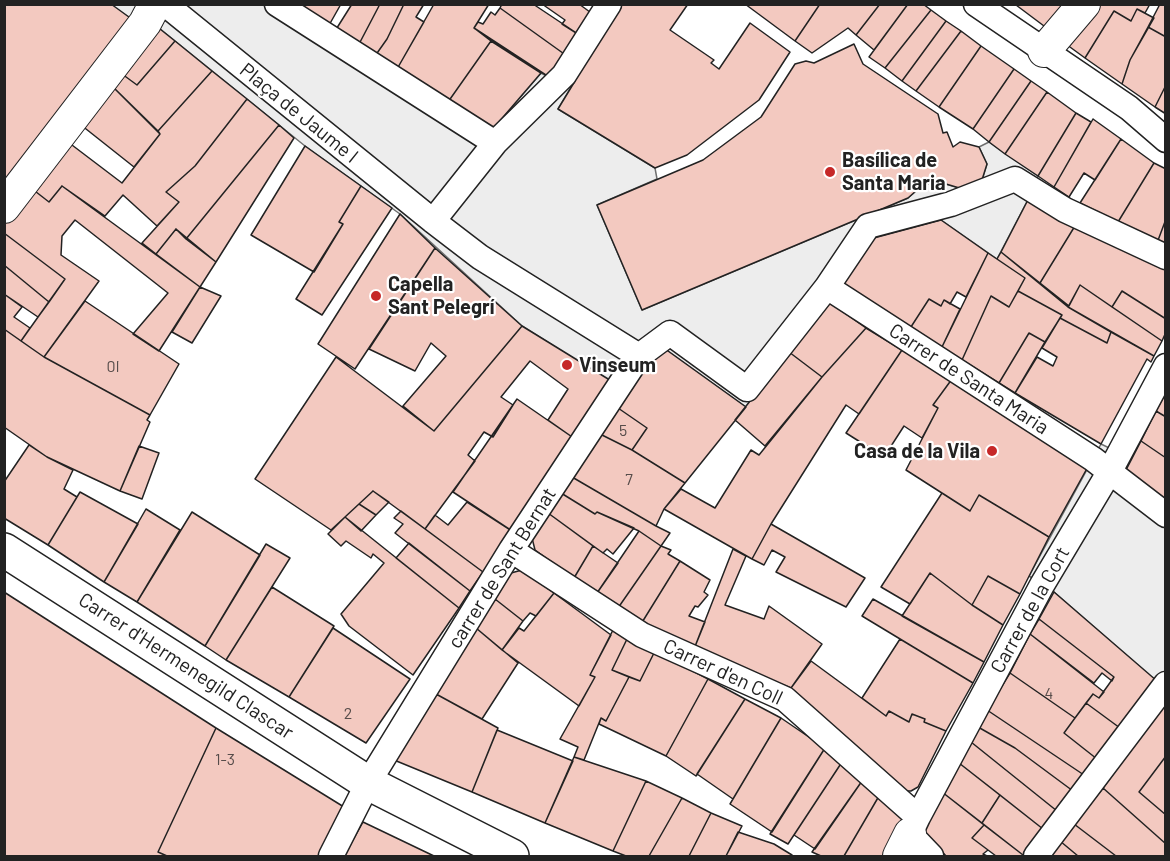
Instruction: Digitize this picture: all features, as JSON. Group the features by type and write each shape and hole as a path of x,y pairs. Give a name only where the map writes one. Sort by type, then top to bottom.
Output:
{"street":[{"path":"4,207 145,23 155,4"},
{"name":"Plaça de Jaume I","path":"165,4 433,221 480,256 639,356"},
{"path":"277,4 495,143"},
{"path":"433,221 495,143 564,75 609,4"},
{"path":"976,4 1129,108 1166,140"},
{"path":"1044,51 1084,4"},
{"path":"639,356 670,333 747,389 827,287 868,226 951,204 1015,178 1065,210 1166,257"},
{"name":"Carrer de Santa Maria","path":"827,287 1110,471 1166,515"},
{"name":"carrer de Sant Bernat","path":"331,856 368,783 511,550 639,356"},
{"name":"Carrer de la Cort","path":"914,841 1042,585 1110,471 1166,366"},
{"name":"Carrer d'Hermenegild Clascar","path":"4,550 368,783 512,856"},
{"name":"Carrer d'en Coll","path":"511,550 642,635 785,699 914,841"},
{"path":"1036,856 1165,685"}],"shaded area":[{"path":"111,5 293,5 492,130 541,73 552,79 564,75 575,81 558,109 655,168 657,179 597,205 642,310 908,198 925,183 946,184 966,190 981,183 987,164 979,147 989,142 1038,176 997,259 941,220 870,239 746,407 661,346 628,393 522,326 400,214 305,146 154,24 133,20"},
{"path":"1101,444 1132,459 1125,472 1165,503 1165,689 1054,592 1029,576"}],"building":[{"path":"4,4 111,4 133,20 4,183"},
{"path":"303,4 341,4 328,27 300,9"},
{"path":"352,4 380,4 358,46 335,31"},
{"path":"380,4 404,4 387,39 375,56 358,46"},
{"path":"404,4 424,4 416,17 424,22 397,69 375,56 387,39"},
{"path":"434,4 489,4 474,28 491,41 448,102 397,69"},
{"path":"499,4 533,4 581,36 567,56 500,8"},
{"path":"542,4 579,4 594,15 581,36 562,24 565,20"},
{"path":"617,4 688,4 670,30 714,60 711,63 719,69 750,23 790,52 759,100 687,155 655,168 558,109 575,81 571,79"},
{"path":"745,4 820,4 795,41"},
{"path":"820,4 880,4 856,35 848,28 812,53 795,41"},
{"path":"880,4 908,4 874,50 856,35"},
{"path":"908,4 923,4 931,10 885,68 869,57"},
{"path":"1071,4 1052,32 1016,5"},
{"path":"1091,4 1150,4 1145,13 1137,9 1131,21 1114,11 1085,58 1059,39"},
{"path":"1160,4 1166,4 1166,37 1148,27"},
{"path":"500,8 567,56 552,79 474,28 478,22 483,24 491,12 495,15"},
{"path":"1137,9 1154,18 1130,60 1122,84 1085,58 1114,11 1131,21"},
{"path":"931,10 946,21 902,81 885,68"},
{"path":"946,21 961,31 916,91 902,81"},
{"path":"1148,27 1166,37 1166,85 1155,107 1122,84 1130,60"},
{"path":"160,29 175,41 137,85 122,74"},
{"path":"961,31 981,46 939,107 916,91"},
{"path":"175,41 212,71 158,131 112,86 122,74 137,85"},
{"path":"491,41 541,73 492,130 448,102"},
{"name":"Basílica de Santa Maria","path":"854,44 863,64 938,114 943,133 947,132 953,147 960,142 979,147 987,164 981,183 966,190 946,184 945,181 935,185 925,183 908,198 642,310 597,205 703,160 761,117 795,64 806,61 814,63"},
{"path":"981,46 1014,69 973,129 939,107"},
{"path":"1014,69 1031,81 989,142 973,129"},
{"path":"212,71 247,99 195,166 166,192 179,202 157,226 123,195 105,216 62,186 49,202 31,188 68,142 122,183 160,134 158,131"},
{"path":"1031,81 1047,92 1005,154 989,142"},
{"path":"1166,85 1166,114 1155,107"},
{"path":"112,86 160,134 134,167 81,125"},
{"path":"1047,92 1076,113 1038,176 1005,154"},
{"path":"247,99 279,125 186,239 176,229 156,254 142,243 179,202 166,192 195,166"},
{"path":"1076,113 1091,122 1054,187 1038,176"},
{"path":"1093,119 1121,139 1095,180 1084,173 1069,197 1054,187"},
{"path":"279,125 294,138 216,262 186,239"},
{"path":"1121,139 1154,163 1118,222 1080,203"},
{"path":"305,146 361,186 339,222 343,224 314,272 251,235"},
{"path":"1154,163 1166,169 1166,219 1157,243 1118,222"},
{"path":"62,186 200,287 159,351 133,334 168,293 75,220 62,236 61,255 99,281 44,357 21,341 65,279 4,233 4,221 31,188 49,202"},
{"path":"361,186 392,208 322,315 296,299 343,224 339,222"},
{"path":"1031,194 1078,221 1040,283 1001,252"},
{"name":"Capella Sant Pelegrí","path":"400,214 435,248 355,369 318,344"},
{"path":"1166,219 1166,248 1157,243"},
{"path":"941,220 988,253 966,297 957,292 950,304 944,300 941,306 929,299 909,330 839,285 870,239"},
{"path":"1078,221 1166,263 1166,319 1122,291 1112,307 1080,285 1069,306 1040,283"},
{"path":"176,229 216,262 200,287 156,254"},
{"path":"4,233 65,279 49,302 4,265"},
{"path":"435,248 522,326 434,431 403,406 446,356 431,343 415,371 369,349"},
{"path":"1001,252 1068,307 1111,332 1107,343 1060,318 1062,315 1018,291 1025,278 997,259"},
{"path":"988,253 1025,278 1009,307 991,296 962,360 941,349"},
{"path":"4,265 49,302 38,317 4,294"},
{"path":"1080,285 1162,341 1154,356 1068,307"},
{"path":"200,287 221,296 192,343 172,332"},
{"path":"1018,291 1062,315 1045,342 1029,333 999,383 962,360 991,296 1009,307"},
{"path":"1122,291 1166,319 1166,332 1162,341 1112,307"},
{"path":"4,294 22,307 14,317 30,328 21,341 4,329"},
{"path":"929,299 941,306 944,300 960,309 941,349 909,330"},
{"path":"85,301 179,364 150,415 44,357"},
{"path":"829,302 866,328 822,377 789,352"},
{"path":"1060,318 1107,343 1111,332 1154,356 1151,362 1147,359 1101,444 1015,393 1037,357 1053,366 1057,357 1042,348"},
{"path":"522,326 613,382 575,439 548,420 568,389 530,361 501,397 513,405 493,437 484,432 468,455 475,461 425,529 373,491 331,530 255,479 336,357 434,431"},
{"path":"866,328 902,350 859,414 846,405 771,524 752,559 664,509 681,489 715,508 751,450 759,455 822,377"},
{"path":"4,329 44,357 150,415 147,420 150,422 120,491 47,457 4,427"},
{"path":"1029,333 1045,342 1015,393 999,383"},
{"path":"661,346 746,407 685,483 632,450 647,428 618,408"},
{"path":"902,350 952,379 933,405 938,408 922,438 904,426 884,457 846,433"},
{"path":"789,352 822,377 765,446 735,420"},
{"name":"Casa de la Vila","path":"952,379 1090,463 1049,537 979,495 970,511 906,470 938,408 933,405"},
{"path":"1166,392 1166,417 1156,411"},
{"path":"517,399 575,439 512,531 453,492"},
{"path":"618,408 647,428 632,450 600,434"},
{"path":"1156,411 1166,417 1166,458 1141,441"},
{"path":"600,434 632,450 685,483 664,509 656,526 572,477"},
{"path":"1141,441 1166,458 1166,503 1125,472"},
{"path":"29,445 73,470 64,489 77,497 48,545 4,518 4,482"},
{"path":"139,446 159,453 142,499 120,491"},
{"path":"572,477 670,533 661,546 639,531 597,512 595,514 561,493"},
{"path":"373,491 389,502 376,515 359,504"},
{"path":"80,492 138,524 104,582 48,545"},
{"path":"561,493 595,514 597,512 634,528 613,554 607,549 603,553 548,513"},
{"path":"942,493 970,511 979,495 1049,537 1020,594 988,576 972,605 930,573 910,604 881,587"},
{"path":"467,502 512,531 483,572 425,529 435,515 448,525"},
{"path":"359,504 376,515 361,531 345,517"},
{"path":"146,509 180,530 137,602 104,582"},
{"path":"401,511 483,572 470,591 395,533 403,524 394,518"},
{"path":"192,512 260,555 205,646 137,602"},
{"path":"548,513 593,546 574,578 535,550 532,538"},
{"path":"345,517 459,608 413,675 349,626 341,614 384,563 373,554 371,558 346,541 341,546 328,534"},
{"path":"771,524 865,578 846,607 776,572 785,557 772,550 764,565 752,559"},
{"path":"639,531 661,546 618,608 597,593"},
{"path":"409,543 470,591 459,608 396,558"},
{"path":"266,544 290,558 226,660 205,646"},
{"path":"593,546 618,563 597,593 574,578"},
{"path":"661,546 671,550 668,554 680,561 641,624 618,608"},
{"path":"733,549 746,556 725,605 764,619 769,606 822,644 791,688 694,649"},
{"path":"680,561 710,580 704,592 708,595 698,607 695,606 689,616 705,622 694,649 641,624"},
{"path":"522,570 554,593 536,616 530,613 523,621 495,599 511,573"},
{"path":"930,573 1003,625 984,662 902,616"},
{"path":"988,576 1020,594 1003,625 972,605"},
{"path":"272,587 334,626 289,697 226,660"},
{"path":"4,592 216,728 158,852 167,856 4,856"},
{"path":"1054,592 1157,681 1120,728 1086,703 1093,694 1099,698 1114,677 1039,619"},
{"path":"554,593 611,635 590,675 595,677 579,706 502,650 519,628 524,631"},
{"path":"495,599 523,621 502,650 476,628"},
{"path":"873,599 984,662 973,683 862,616"},
{"path":"1039,619 1114,677 1112,681 1102,673 1094,683 1030,634"},
{"path":"333,628 410,679 366,743 289,697"},
{"path":"476,628 518,663 482,719 436,694"},
{"path":"613,630 628,637 612,670 629,677 606,721 601,718 584,760 574,757 578,747 560,739 595,677 590,675"},
{"path":"1030,634 1104,692 1099,698 1093,694 1075,718 1010,673"},
{"path":"628,637 655,651 640,681 612,670"},
{"path":"900,639 973,683 946,731 912,714 909,722 889,711 886,716 862,698"},
{"path":"655,651 708,679 666,756 599,724 601,718 606,721 629,677 640,681"},
{"path":"811,661 886,716 889,711 909,722 912,714 946,731 918,787 905,791 898,787 791,688"},
{"path":"1010,673 1075,718 1064,733 1097,759 1084,775 987,710"},
{"path":"708,679 745,699 696,776 666,756"},
{"path":"436,694 498,728 472,792 394,760"},
{"path":"745,699 781,718 733,799 697,774"},
{"path":"1166,700 1166,756 1139,792 1166,815 1166,844 1103,788"},
{"path":"1086,703 1120,728 1097,759 1064,733"},
{"path":"987,710 1084,775 1073,791 1015,748 978,727"},
{"path":"781,718 825,748 772,832 730,804"},
{"path":"978,727 1015,748 1073,791 1057,811 971,742"},
{"path":"216,728 344,807 318,856 167,856 158,852"},
{"path":"497,730 573,761 545,823 472,792"},
{"path":"971,742 1057,811 1043,829 959,763"},
{"path":"825,748 842,762 788,844 770,834"},
{"path":"1166,756 1166,815 1139,792"},
{"path":"574,757 646,781 613,851 545,823"},
{"path":"842,762 862,781 815,849 794,835"},
{"path":"959,763 1000,795 982,823 942,792"},
{"path":"646,781 682,798 649,856 626,856 613,851"},
{"path":"862,781 879,796 844,856 821,856 812,852"},
{"path":"1103,788 1166,844 1166,856 1116,856 1074,824"},
{"path":"942,792 984,825 972,838 988,850 983,854 987,856 946,856 922,829"},
{"path":"1000,795 1043,829 1023,855 982,823"},
{"path":"879,796 906,821 886,856 844,856"},
{"path":"682,798 711,813 689,856 649,856"},
{"path":"711,813 742,826 726,856 689,856"},
{"path":"363,822 434,856 344,856"},
{"path":"1074,824 1116,856 1078,856 1060,841"},
{"path":"984,825 1023,855 996,856 972,838"},
{"path":"738,832 774,844 792,855 726,856"},
{"path":"1060,841 1078,856 1048,856"}],"place":[{"name":"Basílica de Santa Maria","path":"830,172"},
{"name":"Capella Sant Pelegrí","path":"376,296"},
{"name":"Vinseum","path":"567,365"},
{"name":"Casa de la Vila","path":"992,451"}]}
